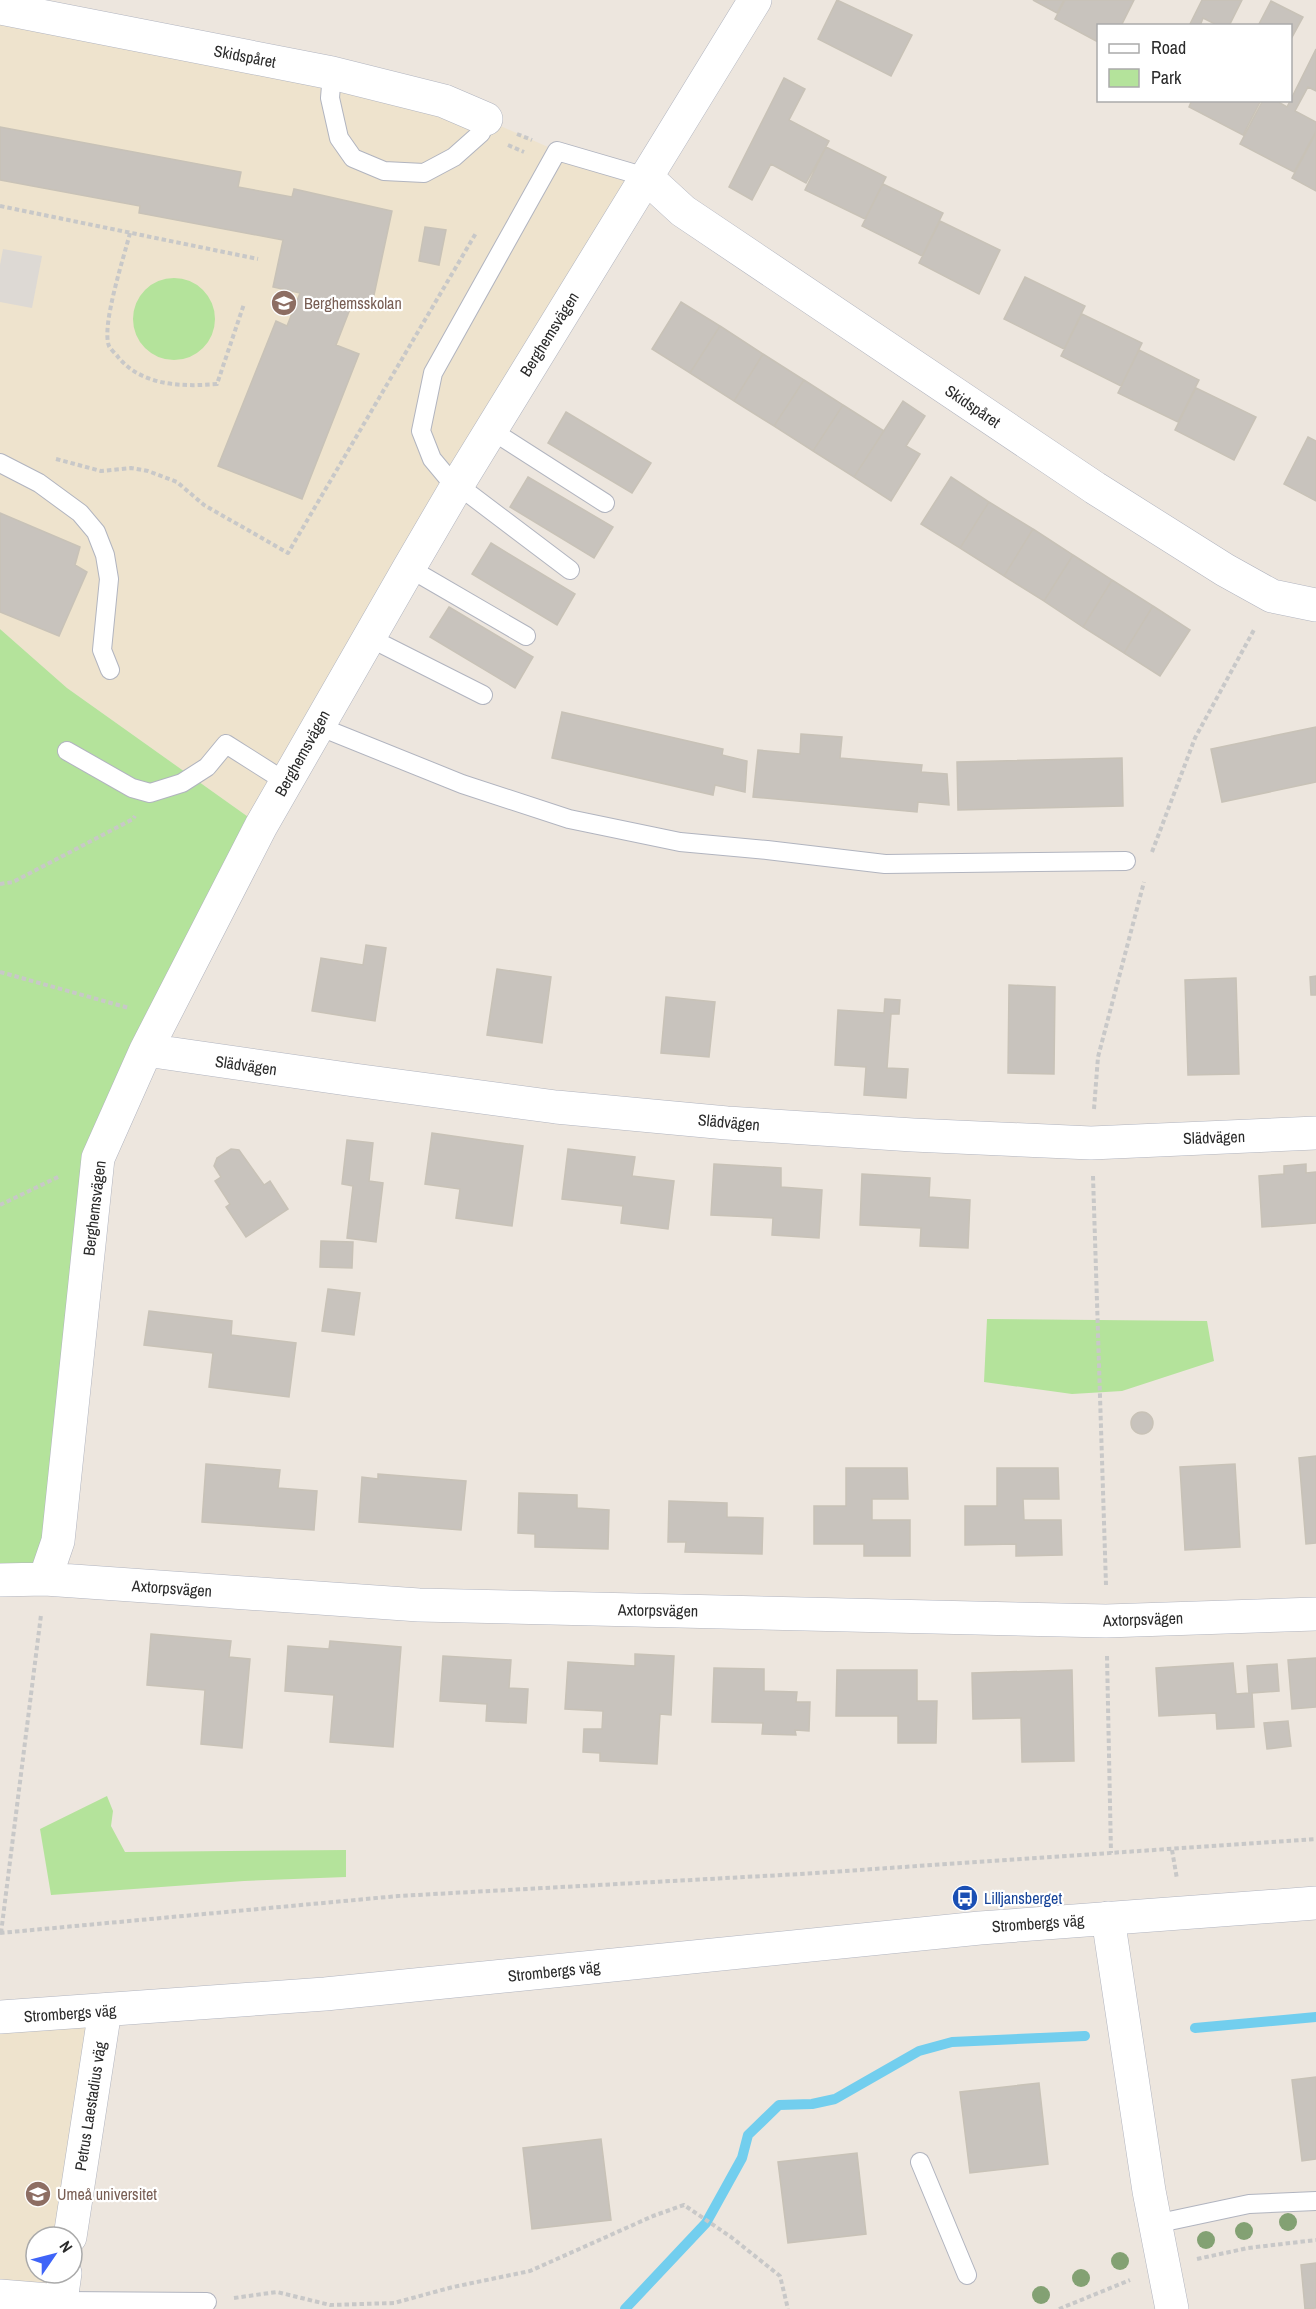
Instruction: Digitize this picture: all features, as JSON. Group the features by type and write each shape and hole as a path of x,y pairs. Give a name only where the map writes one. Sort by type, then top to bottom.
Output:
{"street":[{"name":"Berghemsvägen","path":"45,1579 58,1541 98,1158 146,1050 286,782 368,637 491,429 755,0"},
{"name":"Skidspåret","path":"0,8 332,73 444,101 486,119"},
{"name":"Skidspåret","path":"646,177 683,211 1095,488 1225,570 1272,596 1316,605"},
{"name":"Slädvägen","path":"146,1050 579,1109 727,1123 1091,1143 1316,1133"},
{"name":"Axtorpsvägen","path":"0,1580 45,1579 419,1605 1106,1621 1316,1614"},
{"name":"Strombergs väg","path":"0,2018 325,1994 980,1928 1316,1904"},
{"name":"Strombergs väg","path":"1108,1918 1155,2224 1172,2309"},
{"name":"Petrus Laestadius väg","path":"72,2225 105,2010"},
{"path":"0,2296 63,2294"}],"lane":[{"path":"332,73 330,98 339,138 352,158 384,171 424,173 454,157 481,133 486,119"},
{"path":"570,570 447,477 432,459 421,431 433,373 557,152 646,177"},
{"path":"491,429 605,503"},
{"path":"0,463 39,483 80,513 96,532 105,555 109,579 102,650 110,670"},
{"path":"409,568 526,636"},
{"path":"368,637 483,695"},
{"path":"318,726 462,784 569,819 680,842 767,849 885,864 1126,861"},
{"path":"67,751 132,788 150,793 182,783 207,767 226,744 286,782"},
{"path":"920,2162 967,2275"},
{"path":"1155,2224 1249,2204 1316,2200"},
{"path":"63,2294 207,2302"}],"path":[{"path":"486,119 557,152"},
{"path":"518,162 531,140"},
{"path":"0,206 258,259"},
{"path":"52,458 101,471 131,468 168,478 177,482 204,505 288,553 482,223"},
{"path":"129,233 108,320 109,346 127,367 157,382 192,386 217,384 244,304"},
{"path":"1150,859 1195,738 1272,596"},
{"path":"0,884 13,882 133,819 150,793"},
{"path":"1111,1853 1101,1382 1091,1143 1098,1057 1147,870"},
{"path":"0,972 163,1017"},
{"path":"0,1205 98,1158"},
{"path":"45,1579 1,1933 398,1896 800,1874 1316,1839"},
{"path":"207,2302 277,2292 330,2305 394,2303 453,2287 530,2271 653,2216 684,2205 732,2237 780,2276 789,2309"}],"shaded area":[{"name":"Berghemsskolan","path":"0,8 444,101 557,151 646,177 261,826 67,688 0,629"},
{"path":"3,249 42,256 32,308 0,302 0,265"},
{"name":"Umeå universitet","path":"105,2010 72,2225 24,2225 24,2285 63,2285 61,2301 0,2309 0,2017"}],"green space":[{"path":"174,278 190,281 203,290 212,303 215,319 212,335 203,348 190,357 174,360 158,357 145,348 136,335 133,319 136,303 145,290 158,281"},
{"path":"0,629 67,688 261,826 98,1158 45,1579 0,1580"},
{"path":"987,1319 1207,1321 1214,1361 1122,1391 1072,1394 984,1382"},
{"path":"107,1796 113,1811 111,1826 125,1852 346,1850 346,1877 244,1881 51,1895 40,1829"}],"building":[{"path":"837,0 912,35 891,76 818,39"},
{"path":"1033,0 1064,0 1057,13"},
{"path":"1065,0 1134,0 1122,24 1097,24 1097,41 1055,19"},
{"path":"1202,0 1242,0 1230,24 1215,24 1203,18 1201,24 1190,24"},
{"path":"1271,1 1303,17 1292,37 1292,24 1259,24"},
{"path":"1316,49 1316,91 1308,87 1295,111 1316,122 1316,131 1294,172 1240,144 1262,102 1278,102 1287,107 1292,102 1292,97"},
{"path":"784,78 805,89 789,120 829,141 806,183 771,164 752,200 729,187"},
{"path":"1191,102 1260,102 1243,135 1189,107"},
{"path":"0,127 241,172 238,187 292,197 294,189 392,211 371,309 352,304 336,345 359,354 302,499 218,466 276,321 287,326 300,293 273,287 283,240 139,213 140,206 0,180"},
{"path":"1316,133 1316,191 1292,178"},
{"path":"826,147 886,177 865,219 805,190"},
{"path":"883,184 943,213 922,256 862,226"},
{"path":"940,221 1000,250 979,294 919,263"},
{"path":"425,227 446,230 439,265 419,261"},
{"path":"1025,277 1085,306 1064,349 1004,319"},
{"path":"681,302 720,326 690,373 652,349"},
{"path":"1082,314 1142,343 1121,386 1061,356"},
{"path":"720,326 763,354 734,401 690,373"},
{"path":"1139,350 1199,380 1178,422 1118,393"},
{"path":"763,354 804,380 774,426 734,401"},
{"path":"804,380 843,405 813,451 774,426"},
{"path":"1196,388 1256,417 1234,460 1175,430"},
{"path":"903,401 925,416 906,446 920,454 891,501 854,477"},
{"path":"843,405 884,431 854,477 813,451"},
{"path":"566,412 651,463 632,493 548,443"},
{"path":"1308,437 1316,441 1316,501 1284,484"},
{"path":"528,477 613,527 594,558 510,507"},
{"path":"951,477 989,502 960,548 921,524"},
{"path":"989,502 1033,529 1004,576 960,548"},
{"path":"0,513 80,547 75,565 87,572 59,636 0,612"},
{"path":"1033,529 1073,555 1044,601 1004,576"},
{"path":"491,543 575,594 557,625 472,574"},
{"path":"1073,555 1112,580 1083,627 1044,601"},
{"path":"1112,580 1153,606 1124,653 1083,627"},
{"path":"1153,606 1190,630 1160,676 1124,653"},
{"path":"449,607 533,657 515,688 430,637"},
{"path":"562,712 723,749 722,755 747,761 745,792 715,785 713,795 552,758"},
{"path":"1316,727 1316,782 1222,802 1211,749"},
{"path":"801,734 842,737 840,758 922,765 921,772 947,774 949,805 918,802 917,812 753,797 758,750 800,754"},
{"path":"1122,758 1123,806 958,810 957,762"},
{"path":"366,945 386,948 375,1021 312,1011 321,958 363,965"},
{"path":"497,969 551,977 542,1043 487,1035"},
{"path":"1316,976 1316,995 1311,995 1310,977"},
{"path":"1236,978 1239,1074 1188,1075 1185,980"},
{"path":"1009,985 1055,987 1054,1074 1008,1073"},
{"path":"666,997 715,1002 709,1057 661,1053"},
{"path":"885,999 900,1000 899,1014 891,1014 887,1068 908,1069 906,1098 864,1095 866,1067 835,1065 838,1010 884,1013"},
{"path":"432,1133 523,1146 512,1226 456,1218 460,1189 425,1184"},
{"path":"347,1140 373,1143 369,1181 383,1183 376,1242 347,1238 353,1186 342,1184"},
{"path":"231,1149 239,1150 264,1185 270,1181 288,1209 246,1237 226,1207 230,1204 215,1181 221,1177 214,1166 217,1158"},
{"path":"568,1149 635,1157 632,1176 674,1181 668,1229 621,1223 623,1206 562,1199"},
{"path":"714,1164 781,1168 781,1187 822,1190 819,1238 772,1235 773,1218 711,1215"},
{"path":"1306,1164 1306,1173 1316,1172 1316,1223 1262,1227 1259,1176 1284,1174 1284,1166"},
{"path":"862,1174 930,1178 929,1197 970,1200 968,1248 920,1246 921,1228 860,1225"},
{"path":"321,1241 353,1242 352,1268 320,1267"},
{"path":"328,1289 360,1293 354,1335 322,1331"},
{"path":"149,1311 232,1321 231,1335 296,1343 289,1397 209,1387 213,1353 144,1345"},
{"path":"1142,1412 1150,1415 1153,1423 1150,1431 1142,1434 1134,1431 1131,1423 1134,1415"},
{"path":"1316,1456 1316,1543 1306,1544 1299,1458"},
{"path":"206,1464 280,1470 278,1488 317,1491 314,1530 202,1522"},
{"path":"1235,1464 1240,1547 1185,1550 1180,1467"},
{"path":"846,1468 907,1468 908,1499 872,1499 872,1520 910,1520 910,1556 864,1556 864,1544 814,1544 814,1506 846,1506"},
{"path":"997,1468 1058,1468 1059,1499 1023,1499 1024,1520 1061,1520 1062,1555 1016,1556 1016,1544 965,1545 965,1506 997,1506"},
{"path":"378,1474 466,1481 461,1530 359,1522 362,1477 378,1479"},
{"path":"519,1493 577,1495 577,1508 609,1510 608,1549 535,1547 535,1534 518,1533"},
{"path":"669,1501 727,1503 727,1517 763,1518 762,1554 685,1552 686,1542 668,1542"},
{"path":"151,1634 231,1641 229,1657 250,1659 242,1748 201,1744 205,1690 147,1685"},
{"path":"330,1641 401,1647 393,1747 330,1742 334,1695 285,1691 288,1646 329,1649"},
{"path":"635,1654 674,1656 671,1715 660,1714 657,1764 600,1761 600,1753 583,1752 584,1729 602,1729 603,1711 565,1709 568,1662 635,1666"},
{"path":"443,1656 511,1660 509,1688 528,1689 526,1723 486,1721 487,1704 440,1701"},
{"path":"1316,1658 1316,1707 1292,1709 1288,1660"},
{"path":"1233,1663 1236,1694 1249,1693 1247,1666 1277,1664 1279,1691 1252,1693 1254,1727 1217,1729 1216,1713 1159,1716 1156,1668"},
{"path":"714,1668 764,1669 764,1691 797,1692 796,1702 810,1702 809,1731 795,1730 796,1735 762,1734 763,1723 712,1722"},
{"path":"837,1670 917,1670 917,1701 937,1701 936,1743 898,1743 898,1716 836,1716"},
{"path":"1072,1670 1074,1761 1022,1762 1021,1718 973,1719 972,1673"},
{"path":"1288,1721 1291,1746 1267,1749 1264,1723"},
{"path":"1316,2077 1316,2159 1302,2161 1292,2080"},
{"path":"1039,2083 1048,2164 970,2173 960,2092"},
{"path":"601,2139 611,2220 532,2229 523,2148"},
{"path":"857,2153 866,2234 788,2243 778,2162"},
{"path":"1316,2263 1316,2308 1305,2309 1301,2265"}],"waterway":[{"path":"1195,2028 1316,2017"},
{"path":"625,2309 706,2223 742,2158 748,2135 779,2105 812,2104 835,2099 919,2051 952,2042 1085,2036"}],"place":[{"name":"Berghemsskolan","path":"284,303"},
{"name":"Lilljansberget","path":"965,1898"},
{"name":"Umeå universitet","path":"38,2194"}]}
